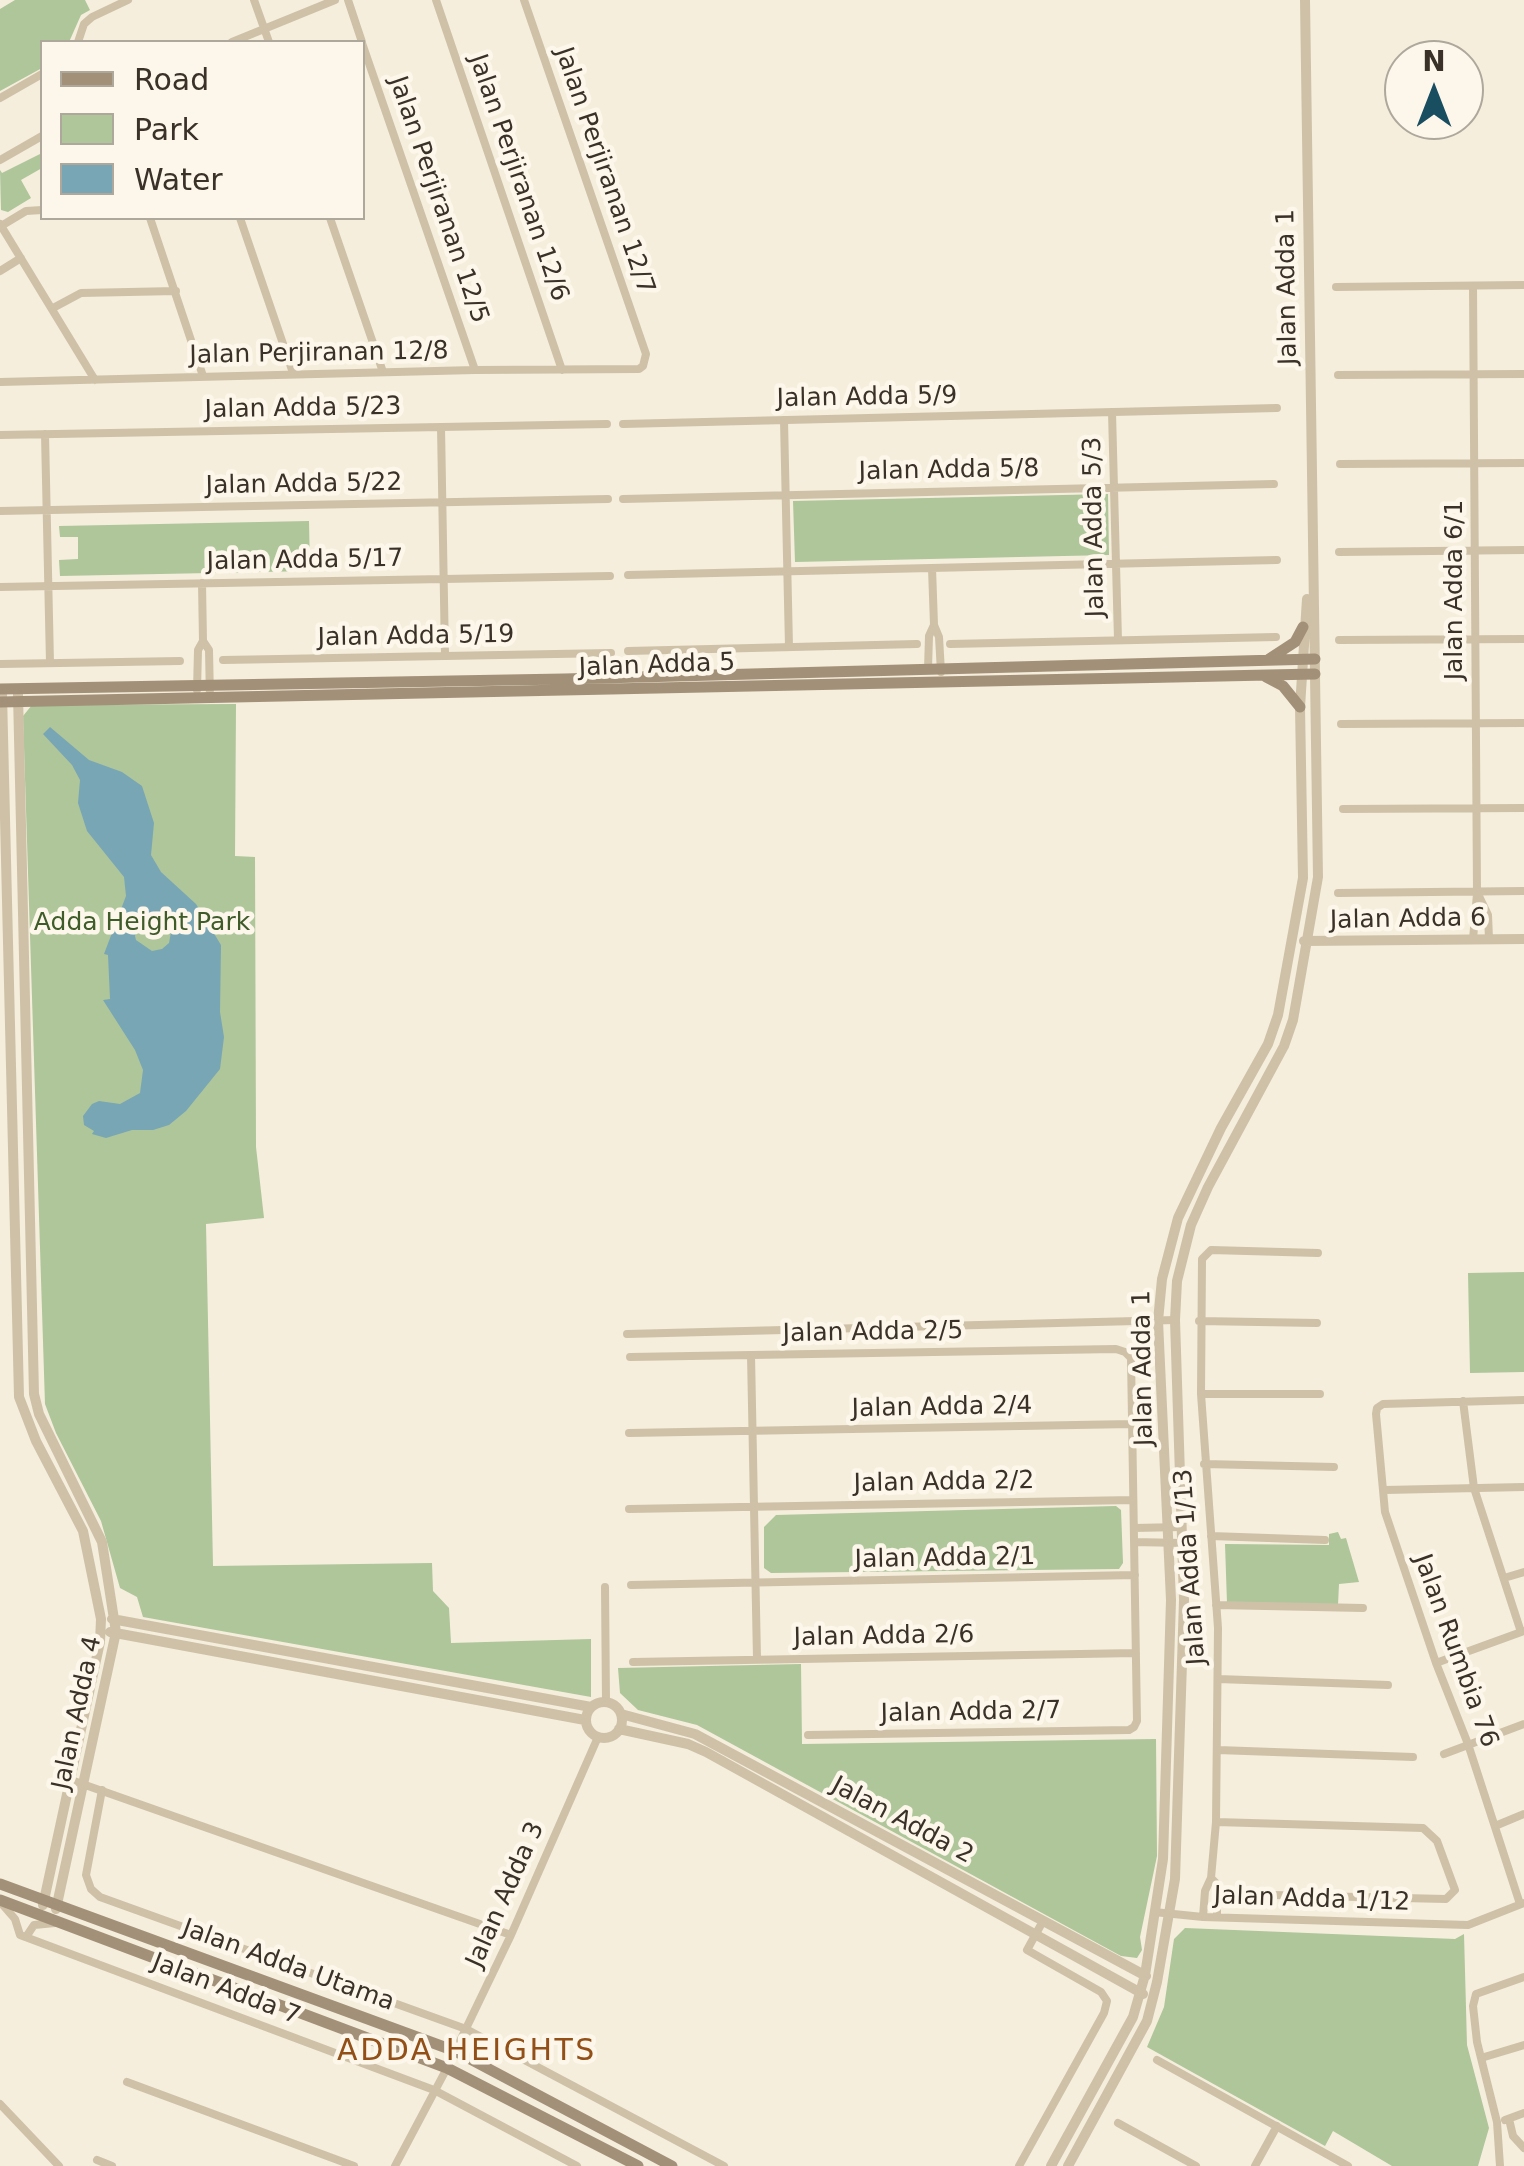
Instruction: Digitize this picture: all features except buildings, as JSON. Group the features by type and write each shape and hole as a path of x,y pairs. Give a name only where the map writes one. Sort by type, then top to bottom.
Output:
{"main road":[{"path":"1266,660 1294,642 1303,627"},
{"name":"Jalan Adda 5","path":"1,702 1315,659"},
{"name":"Jalan Adda 5","path":"935,674 1316,674"},
{"path":"1261,675 1283,686 1300,707"},
{"name":"Jalan Adda 5","path":"1,689 204,693"},
{"name":"Jalan Adda Utama","path":"0,1884 455,2051 672,2166"},
{"name":"Jalan Adda Utama","path":"0,1901 447,2068 638,2166"}],"street":[{"path":"79,40 84,24 92,17 128,0"},
{"path":"254,0 269,40"},
{"path":"237,40 335,0"},
{"name":"Jalan Perjiranan 12/5","path":"348,0 361,40"},
{"name":"Jalan Perjiranan 12/6","path":"436,0 562,370"},
{"name":"Jalan Perjiranan 12/7","path":"524,0 646,354 646,362 639,369"},
{"name":"Jalan Adda 1","path":"1068,2166 1146,2021 1157,1982 1178,1850 1184,1600 1177,1281 1191,1224 1233,1136 1284,1046 1293,1020 1318,877 1304,0"},
{"name":"Jalan Perjiranan 12/5","path":"365,52 475,370"},
{"path":"0,98 40,75"},
{"path":"0,160 40,137"},
{"path":"40,210 26,211 1,225 95,380"},
{"path":"151,220 203,376"},
{"path":"241,220 293,374"},
{"path":"331,220 382,372"},
{"path":"0,271 20,258"},
{"path":"1336,286 1524,285"},
{"name":"Jalan Adda 6/1","path":"1473,286 1477,892"},
{"path":"52,308 81,294 176,291"},
{"name":"Jalan Perjiranan 12/8","path":"0,382 639,369"},
{"path":"1338,375 1524,374"},
{"path":"1112,412 1277,408"},
{"name":"Jalan Adda 5/9","path":"623,424 1112,412"},
{"name":"Jalan Adda 5/3","path":"1112,412 1118,640"},
{"path":"784,420 789,648"},
{"name":"Jalan Adda 5/23","path":"0,435 607,424"},
{"path":"441,427 445,656"},
{"path":"45,434 50,663"},
{"path":"1340,464 1524,462"},
{"name":"Jalan Adda 5/8","path":"623,499 1274,484"},
{"name":"Jalan Adda 5/22","path":"0,511 608,500"},
{"path":"1339,552 1524,550"},
{"path":"628,575 1277,560"},
{"path":"932,568 934,625 929,636 935,674"},
{"name":"Jalan Adda 1","path":"1054,2165 1134,2018 1145,1976 1164,1842 1170,1600 1158,1320 1162,1279 1178,1218 1221,1128 1268,1044 1278,1015 1303,878 1301,659 1311,573"},
{"name":"Jalan Adda 5/17","path":"0,587 610,576"},
{"path":"202,583 203,641 198,650 204,693"},
{"path":"950,644 1276,637"},
{"path":"1340,640 1524,639"},
{"path":"628,651 917,644"},
{"name":"Jalan Adda 5/19","path":"223,660 611,653"},
{"path":"0,664 180,661"},
{"name":"Jalan Adda 4","path":"18,688 34,1394 39,1414 102,1542 116,1632 84,1784 51,1902 40,1914"},
{"name":"Jalan Adda 4","path":"1,689 20,1398 30,1429 83,1531 101,1626 70,1780 51,1902 59,1921"},
{"path":"1341,724 1524,723"},
{"path":"1342,809 1524,808"},
{"path":"1338,892 1524,891"},
{"path":"1477,892 1488,915 1489,939"},
{"path":"1473,939 1477,892"},
{"name":"Jalan Adda 6","path":"1293,941 1524,939"},
{"name":"Jalan Adda 1/13","path":"1211,1878 1216,1822 1218,1679 1201,1394 1199,1321 1204,1254 1211,1250 1318,1253"},
{"path":"627,1334 1175,1320"},
{"path":"1199,1321 1317,1323"},
{"name":"Jalan Adda 2/5","path":"630,1358 1116,1349 1131,1358 1132,1424"},
{"path":"751,1355 758,1659"},
{"path":"1201,1394 1320,1394"},
{"path":"1436,1663 1522,1631 1474,1488 1464,1401 1524,1400"},
{"name":"Jalan Rumbia 76","path":"1464,1401 1383,1404 1377,1408 1385,1512 1522,1903"},
{"path":"1132,1424 1136,1652"},
{"name":"Jalan Adda 2/4","path":"629,1433 1132,1424"},
{"path":"1204,1464 1334,1467"},
{"path":"1385,1490 1524,1488"},
{"name":"Jalan Adda 2/2","path":"629,1509 1133,1500"},
{"path":"1134,1528 1181,1527"},
{"path":"1211,1536 1325,1540"},
{"path":"1134,1542 1182,1543"},
{"path":"1504,1578 1524,1572"},
{"name":"Jalan Adda 2/1","path":"631,1585 1135,1575"},
{"path":"101,1626 115,1619 592,1706 606,1702 604,1587"},
{"path":"1216,1605 1363,1608"},
{"path":"101,1626 116,1632 586,1720"},
{"path":"110,1660 122,1641 150,1638"},
{"name":"Jalan Adda 2/6","path":"633,1662 1136,1652"},
{"name":"Jalan Adda 2/7","path":"808,1735 1129,1730 1137,1721 1136,1652"},
{"path":"1218,1679 1388,1685"},
{"name":"Jalan Adda 2","path":"606,1702 621,1714 695,1734 734,1762 1153,1998"},
{"path":"592,1706 586,1720 589,1731 598,1737 612,1736 619,1729 621,1714"},
{"path":"1444,1754 1524,1724"},
{"name":"Jalan Adda 2","path":"619,1729 688,1744 734,1762 1157,1982"},
{"name":"Jalan Adda 3","path":"394,2166 466,2029 598,1737"},
{"path":"1218,1750 1413,1756"},
{"path":"70,1780 510,1935"},
{"path":"102,1790 86,1875 91,1889 100,1896 466,2029 724,2166"},
{"path":"1495,1826 1524,1814"},
{"path":"1216,1822 1423,1828 1437,1841 1455,1890 1446,1898 1228,1894"},
{"path":"1204,1917 1205,1891 1211,1878 1217,1884 1218,1916"},
{"path":"0,1901 15,1918 23,1936 34,1925 59,1921"},
{"name":"Jalan Adda 1/12","path":"1154,1912 1468,1925 1522,1903"},
{"path":"1019,2166 1104,2013 1107,2001 1101,1992 1028,1950 1043,1920"},
{"name":"Jalan Adda 7","path":"23,1936 434,2090 577,2166"},
{"path":"1500,2166 1497,2122 1473,2006 1476,1994 1524,1977"},
{"path":"1481,2058 1524,2045"},
{"path":"1157,2060 1348,2166"},
{"path":"127,2082 354,2166"},
{"path":"0,2104 59,2166"},
{"path":"1497,2122 1524,2113"},
{"path":"1509,2119 1513,2136 1524,2148"},
{"path":"1118,2123 1196,2166"},
{"path":"1255,2166 1277,2126"},
{"path":"97,2160 112,2166"}],"green space":[{"path":"15,0 85,0 90,10 81,15 70,40 40,40 40,69 0,91 0,9"},
{"path":"40,154 40,169 21,180 31,198 8,212 1,210 0,170 2,173"},
{"path":"1108,494 1109,555 795,562 793,501"},
{"path":"309,521 310,571 60,576 59,560 78,559 78,537 60,537 59,526"},
{"name":"Adda Height Park","path":"236,704 235,856 255,857 256,1147 264,1218 206,1224 213,1566 432,1563 433,1591 449,1608 451,1643 591,1639 591,1697 143,1617 137,1597 120,1588 101,1521 45,1404 23,716 32,705"},
{"path":"1524,1272 1524,1372 1470,1373 1468,1273"},
{"path":"1116,1506 1121,1510 1123,1563 1119,1569 771,1573 764,1568 764,1527 776,1515"},
{"path":"1338,1532 1341,1539 1346,1538 1359,1582 1339,1584 1338,1605 1227,1603 1225,1544 1329,1545 1329,1534"},
{"path":"801,1664 802,1744 1156,1739 1157,1856 1140,1937 1142,1950 1137,1958 1121,1956 697,1725 638,1710 620,1693 618,1668"},
{"path":"1185,1928 1455,1939 1464,1934 1467,2045 1489,2128 1478,2166 1392,2166 1333,2131 1325,2146 1147,2047 1164,2007 1174,1939"}],"water":[{"path":"50,727 89,760 122,772 142,786 154,823 151,855 161,872 196,904 221,945 220,1012 224,1037 220,1069 186,1111 169,1125 153,1130 132,1130 106,1138 92,1134 94,1131 84,1125 83,1116 92,1104 120,1104 140,1093 143,1070 103,1000 110,999 108,955 104,954 126,896 124,877 87,831 78,803 80,780 72,765 43,734","holes":["156,911 165,914 171,932 169,943 152,951 136,940 141,918"]}],"district":[{"name":"ADDA HEIGHTS","path":"467,2052"}]}
